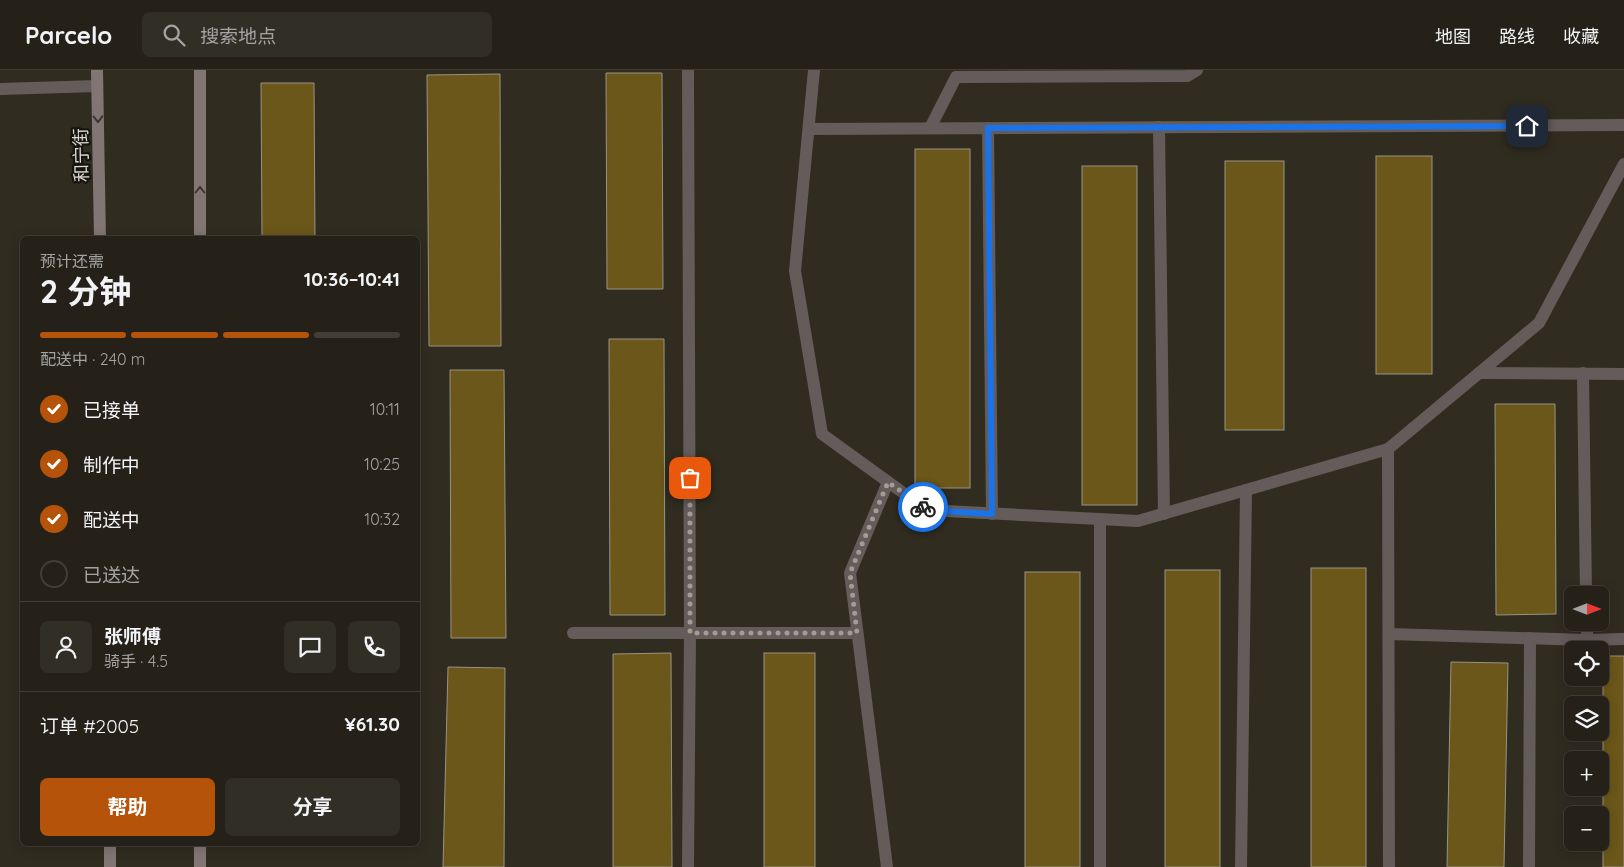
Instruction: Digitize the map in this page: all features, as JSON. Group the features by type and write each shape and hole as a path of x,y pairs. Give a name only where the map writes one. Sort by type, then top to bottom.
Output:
{"main road":[{"name":"和宁街","path":"97,70 100,236"},
{"path":"200,70 200,236"},
{"path":"110,846 110,867"},
{"path":"200,846 200,867"}],"street":[{"path":"688,70 690,633 688,867"},
{"path":"814,70 795,271 822,434 927,510 1138,521 1388,449 1539,323 1624,164"},
{"path":"930,128 956,77 1049,73 1187,76 1197,70"},
{"path":"0,90 97,86"},
{"path":"809,129 1624,125"},
{"path":"1159,127 1164,514"},
{"path":"988,128 992,514"},
{"path":"1480,373 1624,374"},
{"path":"1583,374 1586,586"},
{"path":"1388,449 1389,867"},
{"path":"887,867 850,573 888,482"},
{"path":"1241,867 1246,490"},
{"path":"1100,519 1100,867"},
{"path":"1586,631 1587,640"},
{"path":"573,633 857,633"},
{"path":"1389,634 1587,640 1624,639"},
{"path":"1529,867 1530,638"}],"building":[{"path":"606,73 662,73 663,289 607,289"},
{"path":"500,74 501,346 429,346 427,75"},
{"path":"261,83 314,83 315,236 262,236"},
{"path":"915,149 970,149 970,488 915,488"},
{"path":"1376,156 1432,156 1432,374 1376,374"},
{"path":"1225,161 1284,161 1284,430 1225,430"},
{"path":"1082,166 1137,166 1137,505 1082,505"},
{"path":"609,339 664,339 665,615 610,615"},
{"path":"450,370 504,370 506,638 451,638"},
{"path":"1495,404 1555,404 1556,614 1496,615"},
{"path":"1311,568 1366,568 1366,867 1311,867"},
{"path":"1165,570 1220,570 1220,867 1165,867"},
{"path":"1025,572 1080,572 1080,867 1025,867"},
{"path":"671,653 672,867 613,867 613,654"},
{"path":"764,653 815,653 815,867 764,867"},
{"path":"1609,656 1624,656 1624,867 1603,867 1603,851 1609,851 1609,806 1603,806 1603,796 1609,796 1609,751 1603,751 1603,741 1609,741 1609,696 1603,696 1603,686 1609,686"},
{"path":"1451,662 1508,663 1504,867 1447,867"},
{"path":"448,667 505,668 504,867 443,867"}],"way so far":[{"path":"690,478 690,633 857,633 850,573 888,482 923,507"}],"route":[{"path":"923,507 927,510 992,514 988,128 1527,126"}]}
